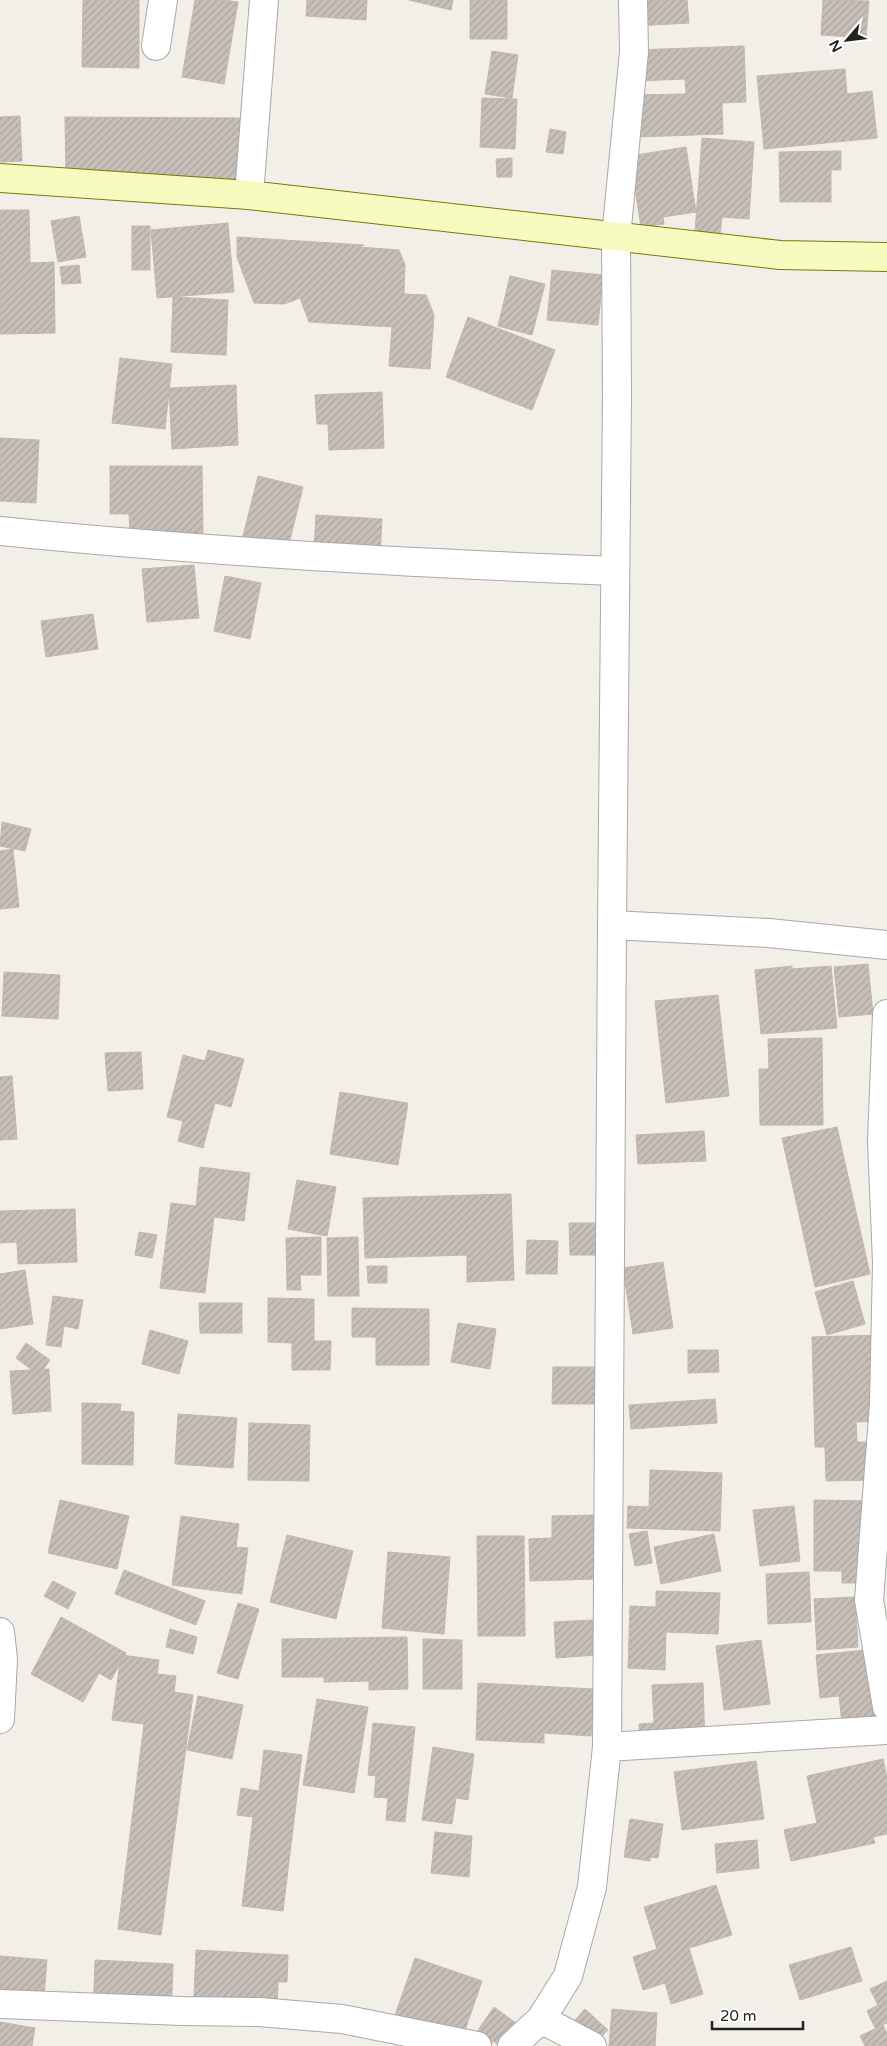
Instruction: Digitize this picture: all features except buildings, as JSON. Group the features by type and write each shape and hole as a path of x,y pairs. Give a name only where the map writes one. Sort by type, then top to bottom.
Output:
{"main road":[{"path":"0,178 249,195 780,255 887,257"}],"street":[{"path":"156,46 162,0"},
{"path":"249,195 264,0"},
{"path":"512,2046 542,2019 568,1976 592,1887 607,1747 617,395 616,237 634,52 633,0"},
{"path":"0,532 90,541 405,563 615,572"},
{"path":"612,925 769,934 887,945"},
{"path":"887,1014 882,1141 887,1263 884,1404 869,1600 887,1707"},
{"path":"0,1632 3,1659 0,1719"},
{"path":"607,1747 887,1730"},
{"path":"0,2004 259,2012 333,2018 478,2046"},
{"path":"542,2019 592,2046"}]}
